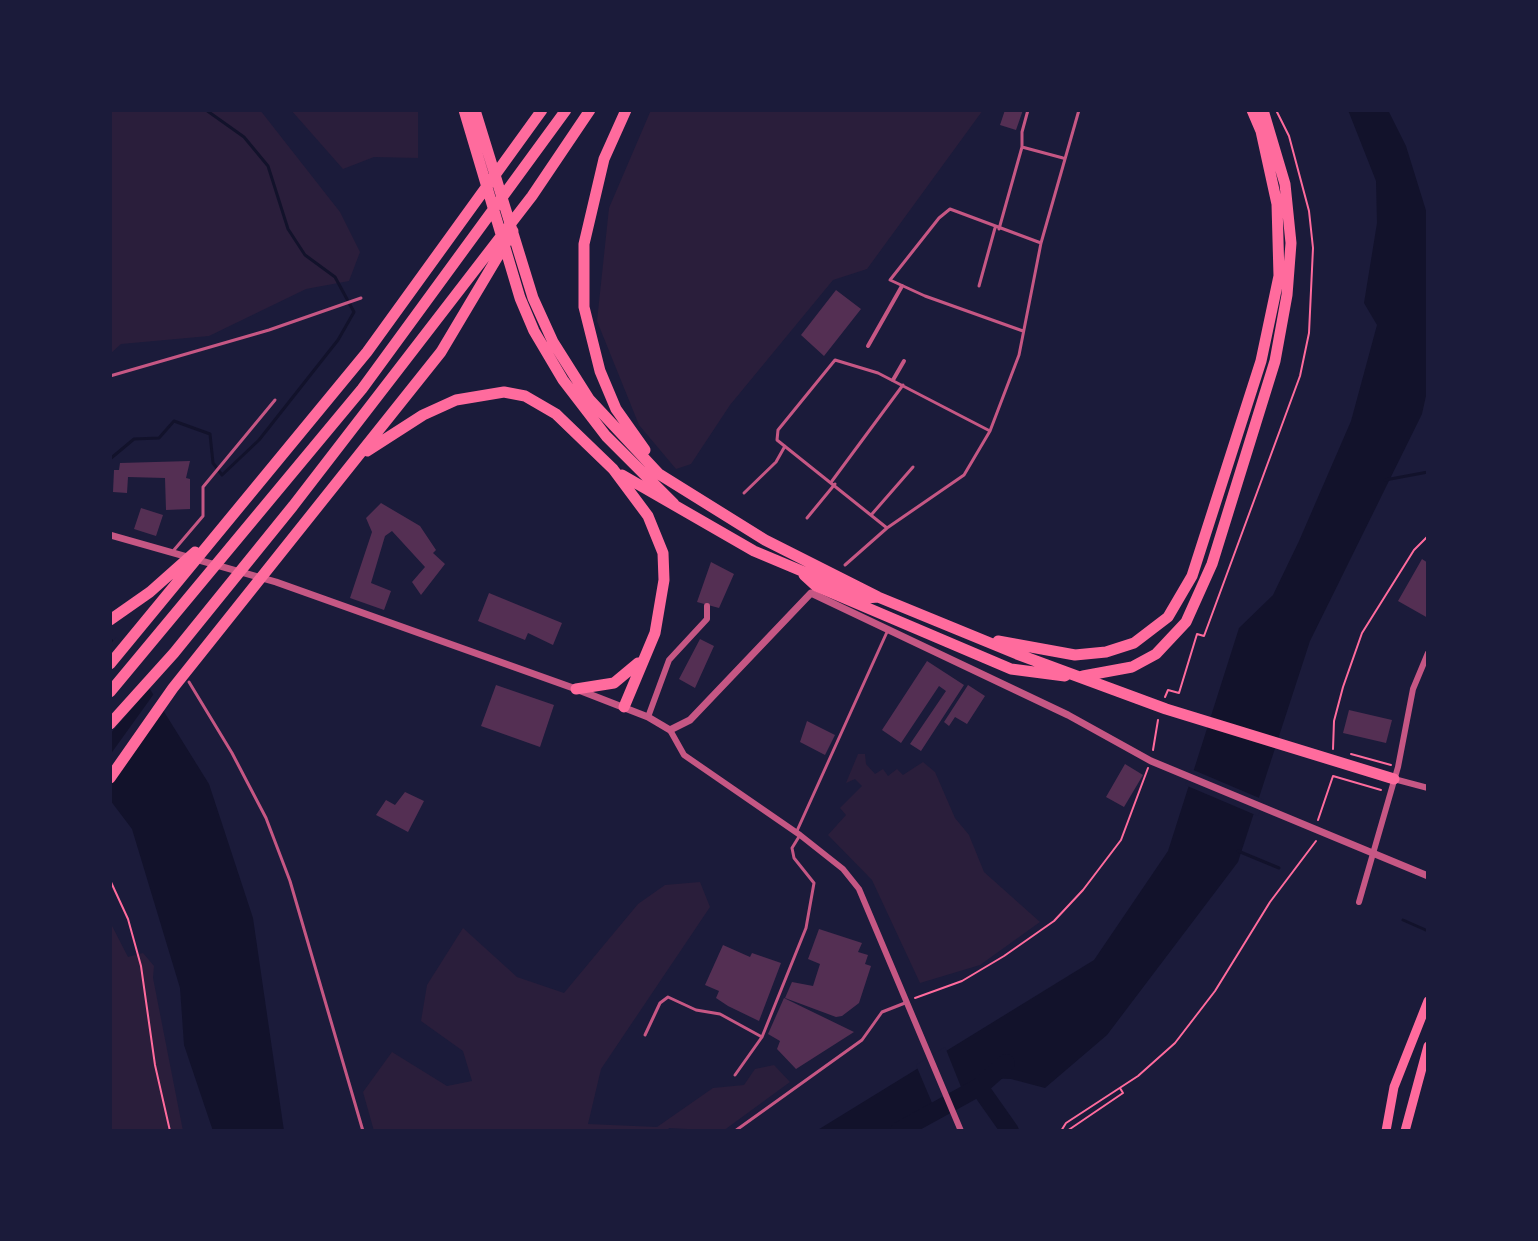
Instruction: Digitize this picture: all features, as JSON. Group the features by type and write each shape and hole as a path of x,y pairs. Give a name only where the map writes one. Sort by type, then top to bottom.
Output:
{"highway":[{"path":"464,110 527,298 589,399 659,474 765,540 878,597 1166,709 1394,779"},
{"path":"475,110 534,331 563,380 606,436 674,504"},
{"path":"110,664 187,566 367,352 542,110"},
{"path":"110,692 362,389 566,110"},
{"path":"110,735 532,196 590,110"},
{"path":"626,110 604,159 584,244 584,307 600,371 616,409 637,442 681,488"},
{"path":"974,636 1056,653 1106,652 1134,643 1168,617 1192,576 1261,361 1279,276 1277,204 1261,131 1252,110"},
{"path":"804,575 816,586 1011,669 1076,677 1132,667 1156,654 1186,622 1212,564 1275,361 1285,307 1291,243 1287,198 1276,144 1263,110"},
{"path":"110,778 173,688 441,352 473,304 532,196"},
{"path":"356,458 423,415 456,400 504,392 525,396 556,414 613,469 648,516 663,553 661,605 648,649 624,707"},
{"path":"613,469 717,532 804,575 824,579 866,598 878,597"},
{"path":"110,620 187,566"},
{"path":"576,689 602,687 626,677 648,649"},
{"path":"110,724 174,653"}],"main road":[{"path":"1386,1131 1394,1087 1427,1003"},
{"path":"1405,1131 1428,1046"}],"street":[{"path":"868,346 902,286"},
{"path":"893,380 904,361"},
{"path":"110,535 276,582 624,707 670,730 684,755 798,834 843,869 859,889 961,1131"},
{"path":"670,730 690,720 811,593 889,628 1155,762 1428,876"},
{"path":"648,717 669,660 707,619 707,606"},
{"path":"1359,902 1375,854 1413,689 1428,653"},
{"path":"1394,779 1428,788"}],"lane":[{"path":"979,286 1022,147 1022,132 1028,110"},
{"path":"845,565 887,528 964,475 990,431 1019,355 1041,243 1079,110"},
{"path":"1022,147 1063,158"},
{"path":"1024,331 890,280 939,218 950,209 1041,243"},
{"path":"110,376 361,298"},
{"path":"887,528 834,482 777,440 778,430 835,360 893,380 990,431"},
{"path":"807,518 903,385"},
{"path":"171,553 203,516 203,487 275,400"},
{"path":"744,493 776,462 785,446"},
{"path":"872,514 913,467"},
{"path":"735,1075 762,1037 793,965 813,905 814,883 794,858 792,848 889,628"},
{"path":"189,682 232,753 270,830 290,881 363,1131"},
{"path":"645,1035 660,1003 668,997 696,1010 720,1014 762,1037"},
{"path":"735,1131 862,1040 882,1012 910,1005"}],"path":[{"path":"1333,749 1334,721 1362,633 1414,550 1428,536"},
{"path":"910,1005 962,981 1054,921 1121,840 1155,762 1158,720"},
{"path":"1348,753 1392,765"},
{"path":"1317,821 1333,776 1385,791"},
{"path":"1061,1131 1066,1123 1159,1060 1175,1043 1215,991 1270,902 1316,841"},
{"path":"110,880 128,919 141,966 155,1065 170,1131"},
{"path":"1067,1131 1123,1093 1120,1088"}],"shaded area":[{"path":"110,110 260,110 340,212 360,252 349,281 306,289 209,336 121,344 110,354"},
{"path":"291,110 418,110 418,158 374,157 343,169"},
{"path":"651,110 983,110 867,269 833,280 730,405 691,464 676,469 639,425 597,321 609,208"},
{"path":"1348,110 1388,110 1406,146 1428,217 1428,387 1422,414 1310,641 1238,862 1107,1035 1045,1088 1011,1079 984,1078 912,1131 816,1131 1094,960 1168,851 1239,628 1273,595 1299,541 1351,421 1377,325 1364,303 1377,223 1376,181"},
{"path":"110,637 130,657 209,784 253,918 284,1131 213,1131 184,1045 180,988 132,829 110,800"},
{"path":"858,754 865,754 866,764 875,774 883,769 888,776 897,769 903,775 923,762 935,772 955,818 969,835 984,872 1040,922 980,965 920,983 872,880 828,835 846,815 840,808 862,786 855,779 846,783"},
{"path":"700,882 710,907 601,1069 588,1124 657,1127 713,1088 744,1085 755,1069 774,1065 790,1082 723,1131 669,1128 667,1131 374,1131 363,1092 392,1052 447,1086 472,1081 463,1051 421,1021 427,985 463,928 517,977 564,993 638,904 665,885"},
{"path":"110,922 128,957 143,953 154,966 153,978 183,1131 110,1131"}],"pier":[{"path":"116,637 133,654 152,685 110,734 110,645"},
{"path":"156,691 163,703 110,782 110,755"},
{"path":"1191,769 1264,800 1258,816 1185,785"},
{"path":"945,1047 965,1097 938,1117 916,1065"}],"building":[{"path":"1005,110 1023,110 1016,130 1000,125"},
{"path":"836,290 861,309 824,356 801,335"},
{"path":"190,461 186,478 190,479 190,509 166,510 165,478 128,477 127,493 113,492 114,470 119,470 120,463"},
{"path":"381,503 420,526 436,550 433,553 445,564 421,595 412,582 425,567 392,531 385,536 371,583 391,591 384,610 350,598 372,532 366,518"},
{"path":"141,508 163,515 156,536 134,529"},
{"path":"1422,559 1428,563 1428,618 1398,601"},
{"path":"711,562 734,574 719,608 697,602"},
{"path":"489,593 562,623 553,645 528,633 525,640 478,621"},
{"path":"700,639 714,646 695,688 679,679"},
{"path":"927,661 964,685 921,751 910,744 946,691 939,686 901,743 882,730"},
{"path":"496,685 554,705 540,747 481,726"},
{"path":"968,685 985,696 967,724 955,717 949,726 944,722"},
{"path":"1349,710 1392,720 1386,743 1343,733"},
{"path":"807,721 835,735 825,755 800,742"},
{"path":"1125,764 1143,775 1124,807 1106,797"},
{"path":"405,792 424,801 408,832 376,815 386,800 395,805"},
{"path":"819,929 862,943 858,952 868,955 865,964 871,966 859,1003 842,1016 836,1017 785,998 792,982 813,986 820,964 808,959"},
{"path":"723,945 750,957 752,953 781,963 759,1021 716,998 719,991 705,985"},
{"path":"784,998 854,1032 796,1069 777,1049 780,1041 768,1034"}],"waterway":[{"path":"110,459 134,439 159,438 174,421 210,434 213,463 222,475 259,440 338,340 354,312 335,277 305,255 288,229 268,166 244,137 206,110"},
{"path":"1385,480 1428,472"},
{"path":"1238,851 1279,868"},
{"path":"1403,920 1428,931"},
{"path":"899,1131 979,1087 1006,1063"},
{"path":"979,1087 1010,1131"}]}
